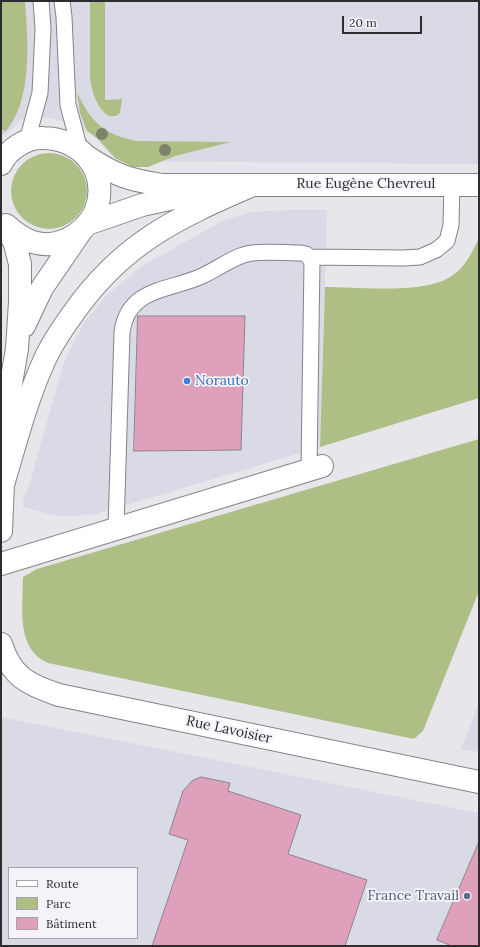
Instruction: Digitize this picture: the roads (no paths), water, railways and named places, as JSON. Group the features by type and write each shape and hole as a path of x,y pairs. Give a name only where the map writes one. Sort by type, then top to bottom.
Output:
{"street":[{"name":"Rue Eugène Chevreul","path":"10,152 41,138 56,139 73,145 118,175 135,181 162,185 479,184"},
{"path":"17,348 24,325 37,298 98,204 99,188 96,171 83,153"},
{"name":"Rue Eugène Chevreul","path":"3,221 20,237 37,243 53,243 68,239 84,227 142,205 170,198 252,185"},
{"path":"2,488 34,385 45,358 62,328 93,286 112,266 148,236 202,206 252,185"},
{"path":"1,531 6,412 17,348 20,309 20,264 15,244 3,221"},
{"path":"1,564 315,468"},
{"name":"Rue Lavoisier","path":"1,644 10,665 23,679 37,688 59,695 479,782"}],"lane":[{"path":"10,152 40,93 43,29 41,1"},
{"path":"62,1 68,105 83,153"},
{"path":"116,529 122,332 125,317 138,301 149,294 201,276 241,256 252,253 301,253 310,257 420,257 436,250 447,241 451,225 452,184"},
{"path":"310,257 312,261 315,468"}],"place":[{"name":"Norauto","path":"187,381"},
{"name":"France Travail","path":"467,896"}]}
